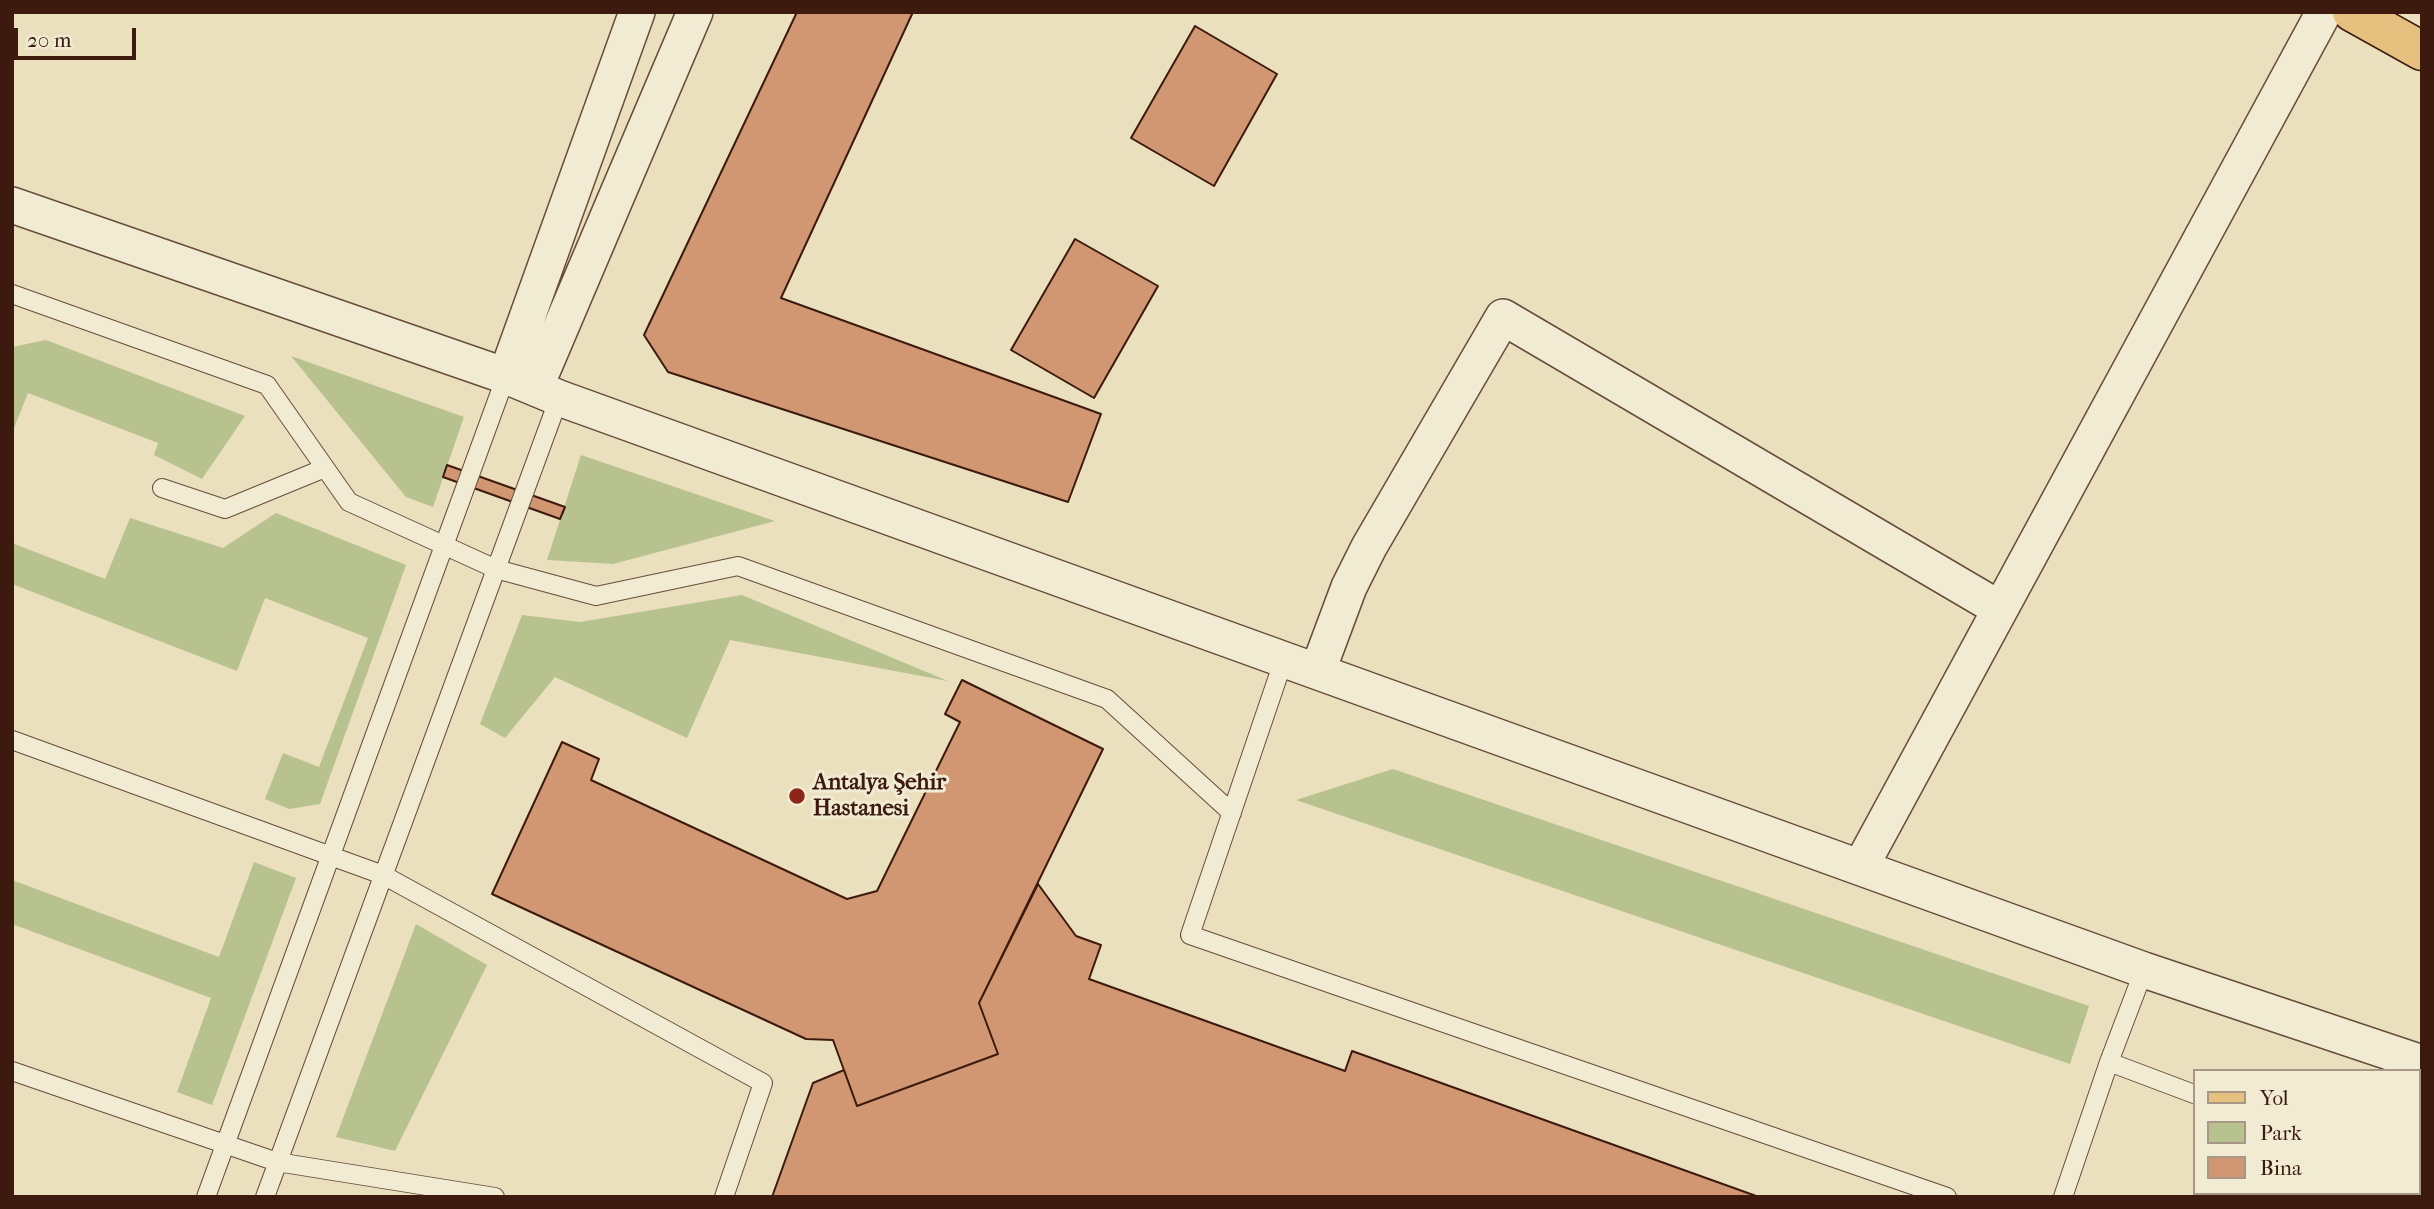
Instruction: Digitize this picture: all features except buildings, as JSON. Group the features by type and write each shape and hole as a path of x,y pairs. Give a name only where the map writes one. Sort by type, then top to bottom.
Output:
{"main road":[{"path":"2352,12 2422,51"}],"street":[{"path":"533,388 637,12"},
{"path":"533,388 695,12"},
{"path":"1861,866 2324,12"},
{"path":"12,205 533,388 2144,970 2422,1063"},
{"path":"1318,670 1349,587 1369,547 1503,317 2000,609"}],"lane":[{"path":"18,299 267,385 349,502 496,569 596,596 738,566 1108,699 1231,813"},
{"path":"206,1197 444,545 533,388"},
{"path":"264,1197 496,569 533,388"},
{"path":"162,488 225,509 326,468"},
{"path":"1284,659 1190,934 1947,1197"},
{"path":"12,740 383,875 763,1083 724,1197"},
{"path":"2063,1197 2144,970"},
{"path":"2109,1062 2192,1093"},
{"path":"12,1071 277,1162 495,1197"}],"green space":[{"path":"46,340 245,416 202,479 154,455 158,443 28,393 12,433 12,347"},
{"path":"291,356 464,417 433,507 406,497"},
{"path":"581,455 775,521 613,564 547,560"},
{"path":"276,513 406,565 320,804 289,809 265,799 283,753 319,767 368,638 265,598 237,671 12,584 12,543 105,579 130,518 223,548"},
{"path":"742,595 948,681 730,640 687,738 555,677 505,738 480,724 522,615 580,622"},
{"path":"1393,769 2089,1006 2070,1064 1296,800"},
{"path":"254,862 296,878 212,1105 177,1092 211,998 12,924 12,880 219,957"},
{"path":"416,924 487,965 395,1151 336,1137"}],"place":[{"name":"Antalya Şehir Hastanesi","path":"797,796"}]}
